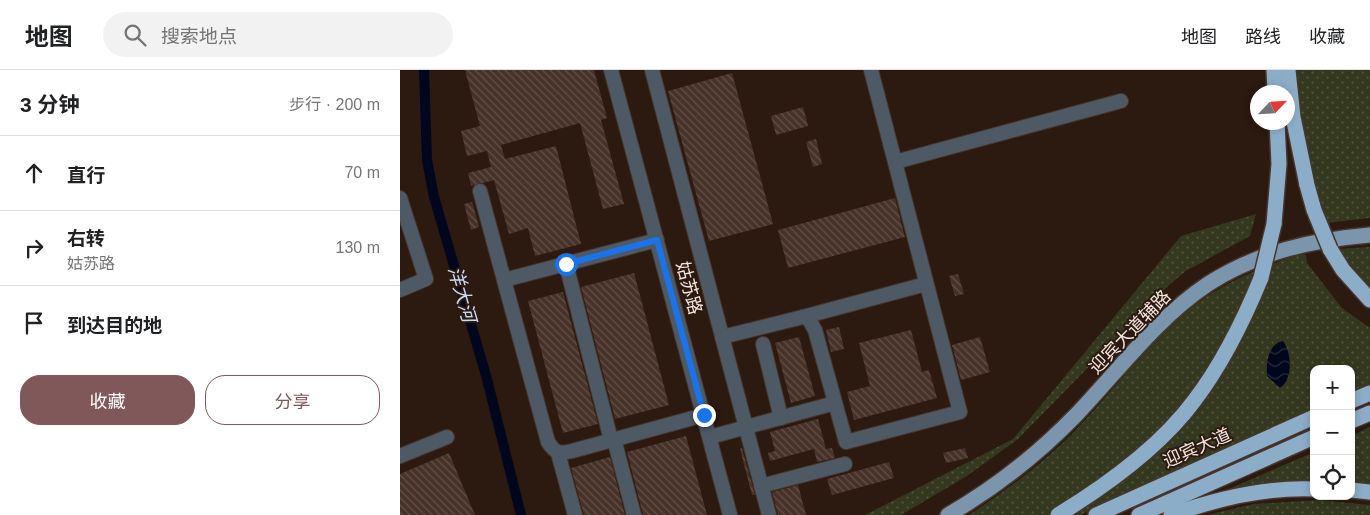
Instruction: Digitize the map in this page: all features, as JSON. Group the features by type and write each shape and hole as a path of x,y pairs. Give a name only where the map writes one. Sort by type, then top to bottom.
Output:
{"highway":[{"path":"1274,70 1275,85"},
{"path":"1288,70 1293,117 1314,210 1330,249 1343,270 1370,300"},
{"path":"1058,515 1138,458 1164,434 1194,402 1242,325 1261,278 1274,224 1279,164 1277,130"},
{"path":"1355,399 1370,393"},
{"path":"1355,420 1370,414"},
{"name":"迎宾大道","path":"1096,515 1310,420"},
{"name":"迎宾大道","path":"1139,515 1310,439"},
{"path":"1171,515 1239,495 1310,488"},
{"path":"1355,490 1370,492"}],"main road":[{"name":"迎宾大道辅路","path":"948,515 992,488 1031,457 1074,416 1164,320 1208,284 1262,257 1289,248 1318,240 1370,235"}],"street":[{"name":"姑苏路","path":"611,70 730,515"},
{"path":"652,70 769,515"},
{"path":"802,316 808,318 816,330 846,442 960,412 871,70"},
{"path":"894,162 1121,101"},
{"path":"480,190 548,442 558,453 575,515"},
{"path":"400,198 426,279 400,290"},
{"path":"504,280 657,240"},
{"path":"566,264 634,515"},
{"path":"722,336 926,284"},
{"path":"763,344 781,418"},
{"path":"710,437 835,403"},
{"path":"558,453 704,415"},
{"path":"400,456 447,437"},
{"path":"761,486 845,464"}],"green space":[{"path":"1292,70 1370,70 1370,218 1326,223 1311,180"},
{"path":"1256,214 1250,236 1186,271 1169,285 1018,439 967,476 901,515 865,515 1013,439 1181,236"},
{"path":"1370,247 1370,294 1354,276 1337,249"},
{"path":"1300,254 1306,255 1307,263 1342,308 1370,328 1370,390 1355,396 1355,365 1310,365 1310,417 1080,515 969,515 1020,479 1057,449 1162,334 1197,303 1221,287"},
{"path":"1370,427 1370,490 1355,489 1355,434"},
{"path":"1310,454 1310,486 1215,495"},
{"path":"1319,500 1370,505 1370,515 1207,515 1253,504"}],"water":[{"path":"1283,341 1288,352 1290,366 1287,379 1280,388 1267,376 1267,365 1271,350"}],"building":[{"path":"465,70 594,70 607,118 601,120 624,204 603,209 580,123 501,145 505,159 556,146 581,244 535,256 528,228 509,234 494,180 471,186 468,173 491,167 487,151 467,156 461,131 480,126"},
{"path":"732,73 773,224 709,241 668,91"},
{"path":"803,107 808,126 776,135 771,116"},
{"path":"816,139 822,164 813,167 806,142"},
{"path":"895,198 905,237 788,268 778,230"},
{"path":"472,202 479,227 471,230 464,204"},
{"path":"634,273 669,405 615,419 581,287"},
{"path":"958,274 964,294 955,296 949,276"},
{"path":"563,292 598,424 563,433 528,301"},
{"path":"839,327 844,349 831,352 826,330"},
{"path":"911,330 922,372 929,370 937,398 854,420 847,392 870,386 859,343"},
{"path":"799,337 815,396 791,403 775,343"},
{"path":"980,337 990,372 961,380 952,345"},
{"path":"818,419 826,449 832,448 835,458 817,462 814,449 770,461 768,453 775,451 770,432"},
{"path":"686,436 707,515 643,515 627,452"},
{"path":"742,448 755,495 752,495 740,449"},
{"path":"965,448 968,458 946,463 943,453"},
{"path":"449,453 475,515 400,515 400,474"},
{"path":"610,457 625,515 584,515 571,468"},
{"path":"889,462 894,478 832,495 827,479"},
{"path":"798,485 806,515 778,515 772,492"}],"waterway":[{"name":"洋大河","path":"424,70 427,160 434,197 487,379 521,515"}],"route":[{"path":"566,264 657,240 704,415"}]}
